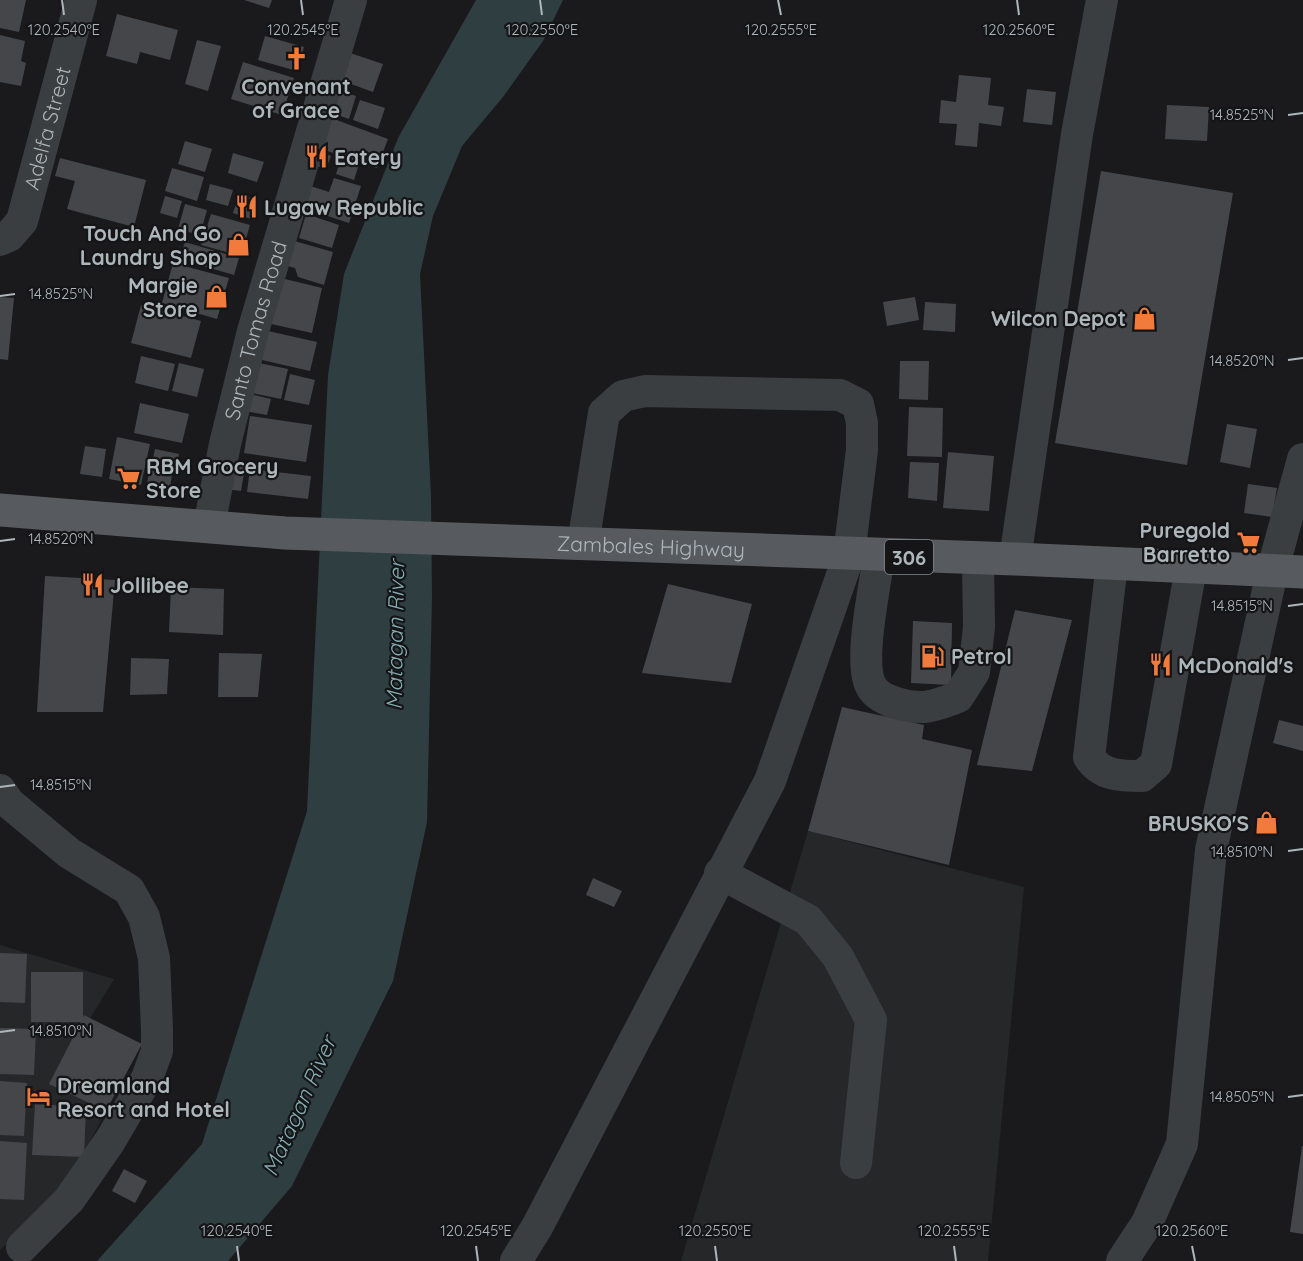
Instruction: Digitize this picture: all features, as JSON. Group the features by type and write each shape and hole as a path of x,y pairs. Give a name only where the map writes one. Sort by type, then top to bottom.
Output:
{"main road":[{"name":"Zambales Highway","path":"0,510 285,533 978,560 1015,559 1288,572"}],"street":[{"name":"Adelfa Street","path":"11,231 81,0"},
{"name":"Santo Tomas Road","path":"209,526 225,444 253,332 351,0"},
{"path":"1015,559 1077,134 1102,0"},
{"path":"583,544 604,413 623,396 645,391 840,395 858,405 862,423 866,664 870,686 879,695 901,705 924,708 958,698 974,672 979,627 978,560"},
{"path":"1122,1261 1147,1223 1182,1144 1211,850 1288,572 1303,459"},
{"path":"516,1261 537,1227 770,781 864,555"},
{"path":"1112,564 1089,757 1096,768 1107,773 1126,776 1142,776 1156,764 1191,568"},
{"path":"0,789 9,803 69,853 129,890 144,917 153,958 157,1029 156,1051 147,1078 110,1141 69,1200 22,1247"},
{"path":"720,873 808,920 838,957 871,1020 856,1163"}],"shaded area":[{"path":"808,831 1024,887 988,1261 681,1261"},
{"name":"Dreamland Resort and Hotel","path":"0,945 114,979 50,1084 106,1111 66,1187 0,1250"}],"water":[{"name":"Matagan River","path":"476,0 563,0 543,41 503,97 462,146 433,216 420,274 431,496 432,597 427,822 393,981 292,1186 228,1261 97,1261 202,1144 307,811 328,375 344,274 398,138"}],"building":[{"path":"0,0 26,0 19,32 0,28"},
{"path":"244,0 272,0 269,8"},
{"path":"117,14 178,30 170,60 140,52 137,64 106,56"},
{"path":"0,35 25,41 21,61 26,63 21,86 0,82"},
{"path":"265,36 304,47 297,71 258,60"},
{"path":"197,40 221,46 208,91 185,84"},
{"path":"350,53 383,64 373,92 340,80"},
{"path":"243,62 294,78 282,115 231,99"},
{"path":"959,75 991,78 988,105 1004,107 1001,126 979,123 977,147 955,145 957,124 939,123 941,100 956,102"},
{"path":"331,88 356,96 349,119 323,110"},
{"path":"1027,89 1056,92 1052,125 1023,122"},
{"path":"360,100 385,108 378,129 353,120"},
{"path":"1167,105 1209,107 1207,141 1165,139"},
{"path":"323,115 388,139 377,168 313,146"},
{"path":"185,141 212,149 205,172 178,164"},
{"path":"312,149 331,156 326,169 307,163"},
{"path":"233,153 264,162 257,182 228,173"},
{"path":"60,158 146,180 134,227 67,209 75,181 55,176"},
{"path":"341,159 359,164 354,180 336,174"},
{"path":"172,168 204,177 197,201 165,191"},
{"name":"Wilcon Depot","path":"1101,171 1233,193 1187,465 1055,443"},
{"path":"334,178 361,186 349,223 294,205 301,183 329,192"},
{"path":"210,184 233,190 228,206 206,200"},
{"path":"239,194 257,200 251,219 233,213"},
{"path":"165,196 182,201 177,218 160,213"},
{"path":"185,204 207,210 200,235 178,229"},
{"path":"211,214 250,225 241,256 201,245"},
{"path":"306,214 339,225 332,248 299,238"},
{"path":"284,238 333,252 324,285 298,277 295,268 277,263"},
{"path":"185,242 239,258 234,275 179,259"},
{"path":"173,263 229,278 217,319 162,303"},
{"path":"281,278 322,288 312,333 262,322"},
{"path":"0,297 14,298 8,360 0,359"},
{"path":"915,297 919,320 887,326 883,302"},
{"path":"925,302 956,304 955,332 923,330"},
{"path":"141,305 201,321 191,358 131,343"},
{"path":"268,331 317,342 310,371 262,360"},
{"path":"141,356 175,364 168,391 135,383"},
{"path":"900,361 929,361 928,400 899,399"},
{"path":"254,362 288,369 281,399 247,392"},
{"path":"179,363 204,369 197,397 172,391"},
{"path":"290,374 315,380 309,405 284,400"},
{"path":"241,392 271,399 267,415 238,410"},
{"path":"140,403 189,414 182,443 134,433"},
{"path":"909,407 943,408 942,457 907,456"},
{"path":"250,416 312,425 306,462 244,453"},
{"path":"1227,424 1257,429 1250,468 1220,462"},
{"path":"117,437 150,444 141,485 109,479"},
{"path":"85,446 106,449 102,477 80,474"},
{"path":"155,449 179,454 175,472 151,467"},
{"path":"948,452 994,456 989,511 943,508"},
{"path":"910,462 939,463 937,501 908,498"},
{"path":"228,465 245,467 241,491 225,489"},
{"path":"250,469 311,476 308,499 247,492"},
{"path":"149,470 172,474 170,489 147,485"},
{"path":"1248,484 1277,488 1272,517 1244,513"},
{"path":"45,576 115,580 103,712 37,712"},
{"path":"668,584 752,604 731,683 642,673"},
{"path":"171,587 224,589 223,635 169,632"},
{"path":"1015,610 1072,620 1032,771 977,765"},
{"path":"913,621 952,623 951,685 911,683"},
{"path":"219,653 262,654 258,697 218,697"},
{"path":"131,658 169,659 167,694 130,695"},
{"path":"842,707 924,725 922,739 972,750 949,865 808,831"},
{"path":"1279,720 1303,726 1303,751 1273,743"},
{"path":"593,878 622,891 614,907 586,895"},
{"path":"0,953 27,954 25,1003 0,1002"},
{"path":"31,972 83,972 83,1018 84,1015 142,1044 106,1111 49,1084 81,1022 31,1022"},
{"path":"0,1028 36,1029 34,1075 0,1074"},
{"path":"0,1081 27,1083 24,1136 0,1135"},
{"path":"35,1104 86,1107 84,1157 32,1155"},
{"path":"0,1141 27,1143 24,1200 0,1199"},
{"path":"1303,1146 1303,1234 1290,1232"},
{"path":"124,1169 147,1181 135,1203 112,1191"}],"place":[{"name":"Convenant of Grace","path":"296,58"},
{"name":"Eatery","path":"316,157"},
{"name":"Lugaw Republic","path":"246,207"},
{"name":"Touch And Go Laundry Shop","path":"239,245"},
{"name":"Margie Store","path":"216,297"},
{"name":"Wilcon Depot","path":"1144,318"},
{"name":"RBM Grocery Store","path":"128,478"},
{"name":"Puregold Barretto","path":"1248,542"},
{"name":"Jollibee","path":"92,585"},
{"name":"Petrol","path":"933,656"},
{"name":"McDonald's","path":"1160,665"},
{"name":"BRUSKO'S","path":"1267,823"},
{"name":"Dreamland Resort and Hotel","path":"39,1097"}]}
